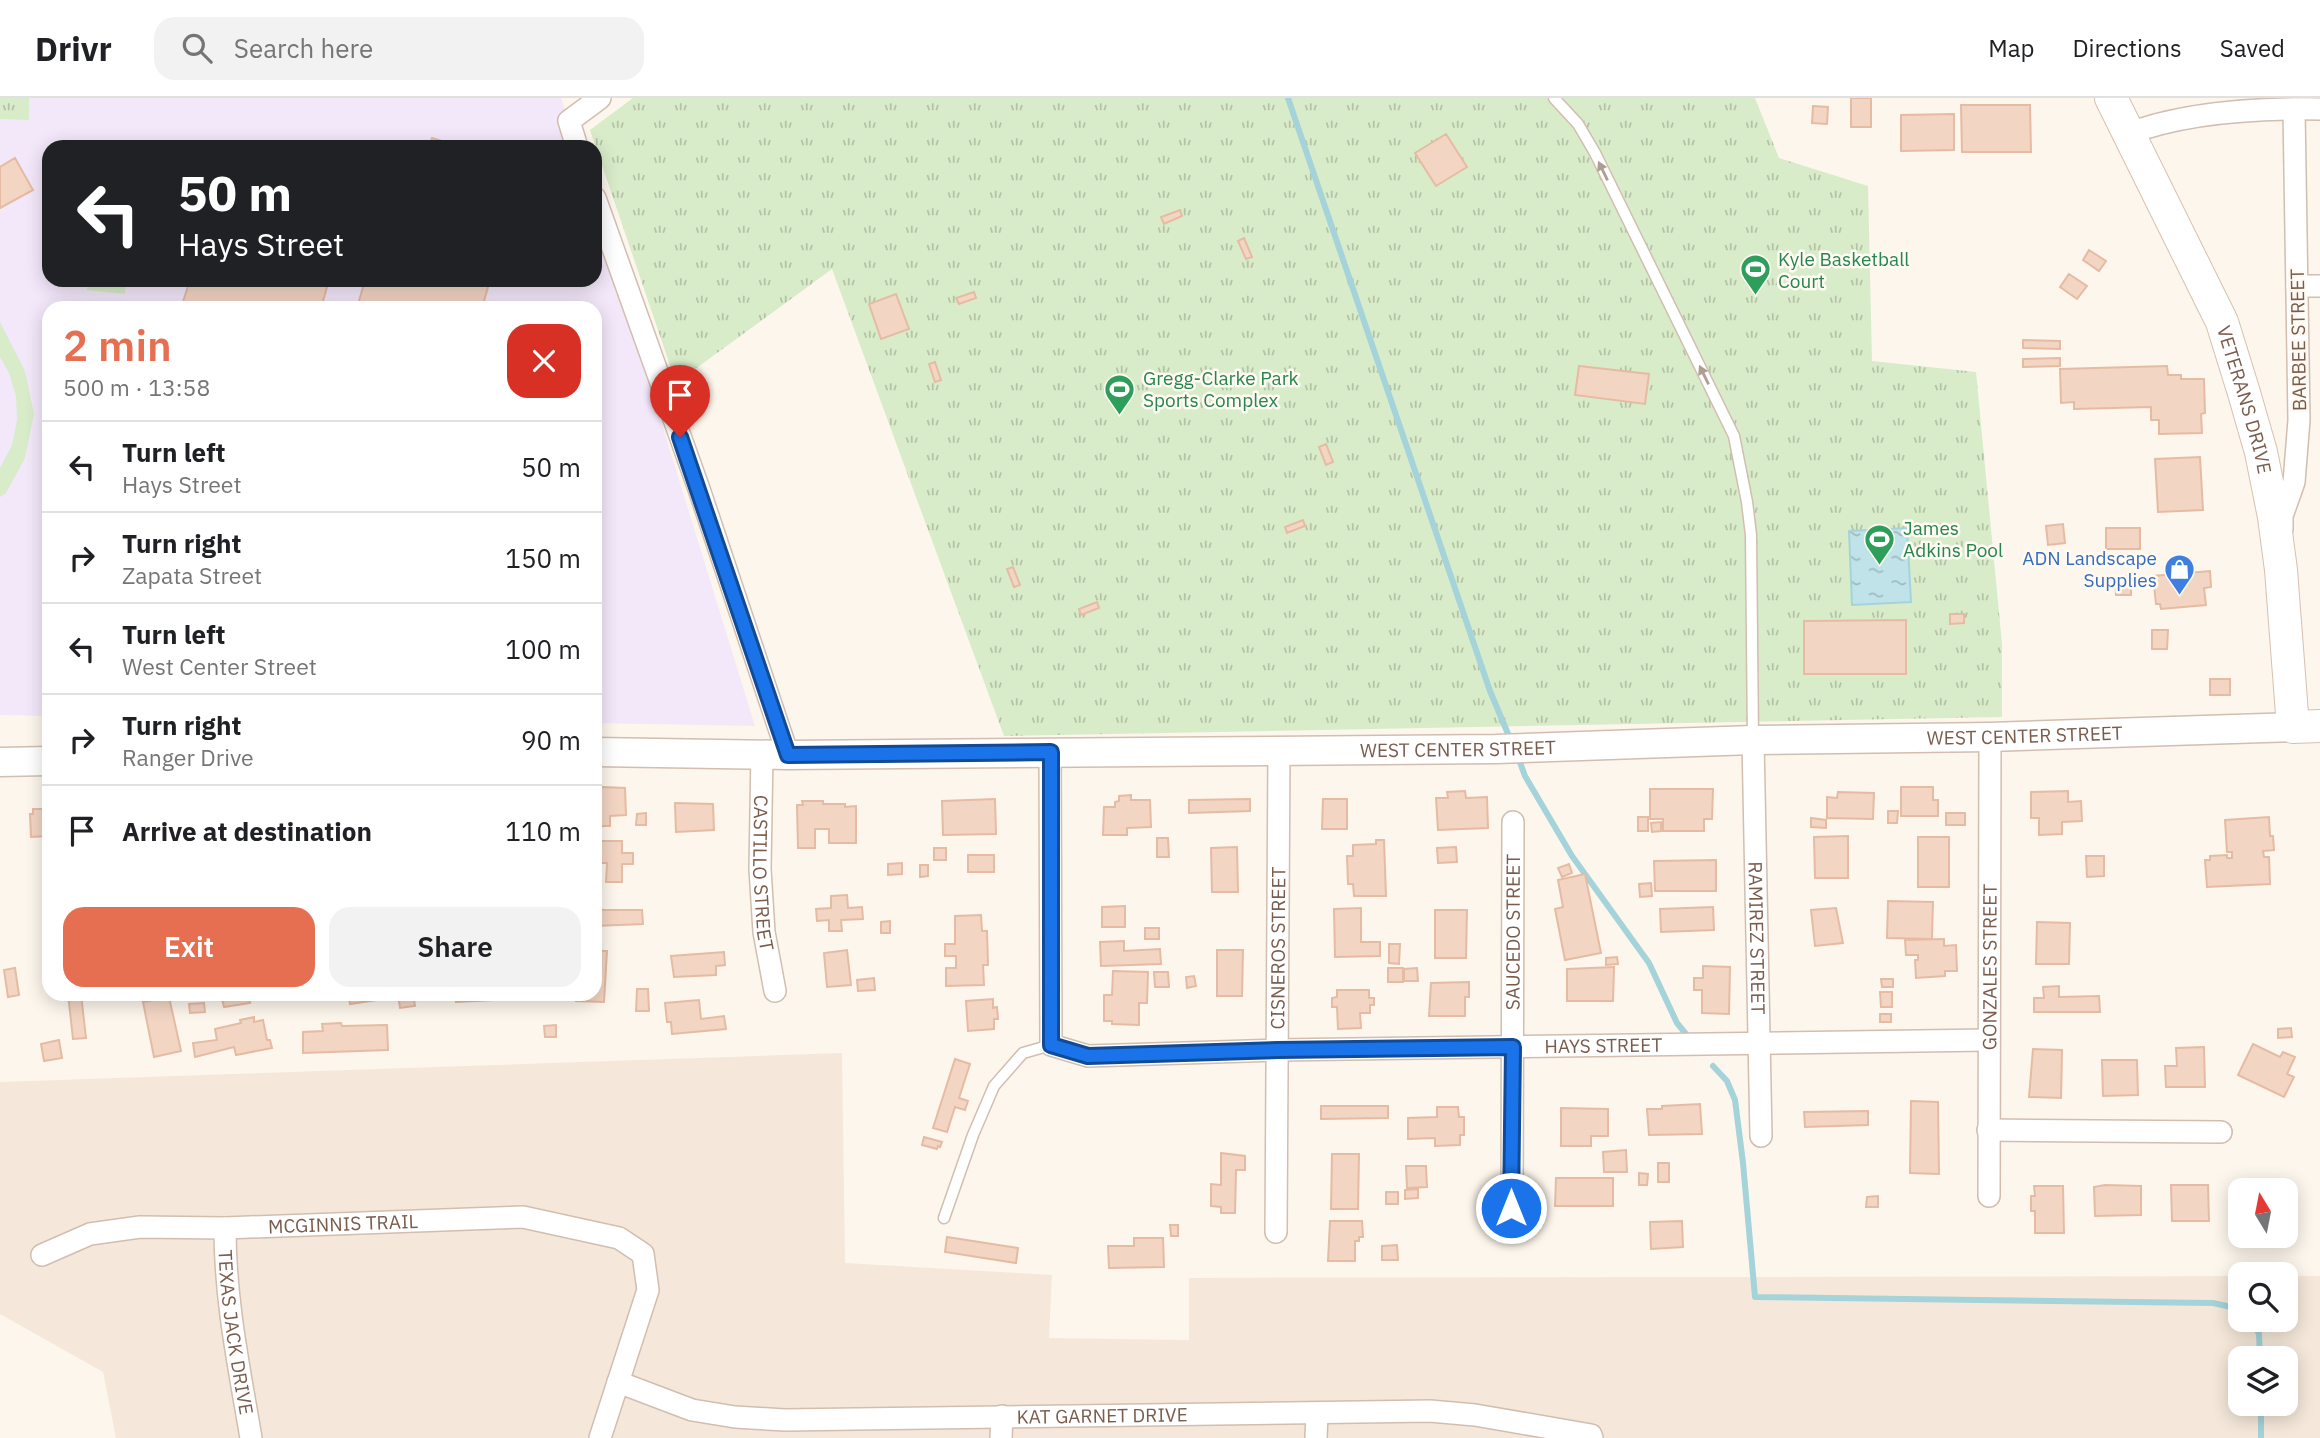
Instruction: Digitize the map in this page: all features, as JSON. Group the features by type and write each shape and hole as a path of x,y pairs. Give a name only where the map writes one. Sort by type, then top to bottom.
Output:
{"main road":[{"name":"VETERANS DRIVE","path":"2111,98 2222,322 2261,452 2274,517 2306,727"}],"street":[{"path":"575,140 569,121 600,98"},
{"name":"BARBEE STREET","path":"2281,570 2282,516 2294,482 2299,421 2294,109"},
{"path":"2127,134 2177,118 2320,109"},
{"name":"CASTILLO STREET","path":"602,218 699,489 775,755 760,869 764,932 775,991"},
{"path":"2297,286 2320,286"},
{"name":"WEST CENTER STREET","path":"602,752 775,755 1496,749 2306,727"},
{"name":"GONZALES STREET","path":"1989,1196 1990,737"},
{"name":"RAMIREZ STREET","path":"1754,740 1761,1136"},
{"name":"CISNEROS STREET","path":"1276,1232 1279,750"},
{"path":"1051,752 1051,1045"},
{"path":"0,762 42,761"},
{"name":"SAUCEDO STREET","path":"1511,1208 1513,822"},
{"name":"HAYS STREET","path":"1051,1045 1088,1056 1278,1050 1988,1040"},
{"path":"1988,1130 2221,1132"},
{"name":"MCGINNIS TRAIL","path":"42,1255 90,1234 140,1227 225,1228 523,1217 619,1238 643,1254 649,1290 618,1382"},
{"name":"TEXAS JACK DRIVE","path":"225,1228 225,1274 250,1438"},
{"path":"600,1438 618,1382"},
{"name":"KAT GARNET DRIVE","path":"618,1382 692,1410 735,1417 785,1420 1441,1412 1475,1415 1592,1437"},
{"path":"1316,1438 1317,1414"},
{"path":"1001,1438 1002,1416"}],"lane":[{"path":"1554,98 1578,124 1595,153 1734,436 1751,535 1754,740"},
{"path":"944,1218 973,1135 994,1086 1023,1053 1051,1045"}],"shaded area":[{"path":"0,98 561,98 575,140 42,140 42,287 602,287 602,230 755,726 602,723 602,301 42,301 42,716 0,715"},
{"path":"842,1053 845,1263 1052,1275 1049,1338 1189,1340 1189,1278 2228,1276 2228,1332 2298,1332 2298,1276 2320,1276 2320,1438 116,1438 103,1372 0,1314 0,1082"}],"green space":[{"path":"0,98 29,98 29,120 0,119"},
{"path":"633,98 1755,98 1779,158 1868,186 1872,361 1976,372 2002,644 2002,717 1004,736 832,269 676,383 602,165 602,140 593,140 590,130"},
{"path":"87,287 126,287 125,294 87,290"},
{"path":"0,322 25,371 34,414 25,458 6,493 0,497 0,468 12,445 17,420 16,396 9,373 0,357"}],"water":[{"name":"James Adkins Pool","path":"1907,528 1911,602 1852,605 1849,531"}],"building":[{"path":"1851,98 1871,98 1871,127 1851,127"},
{"path":"1961,105 2030,105 2031,152 1962,152"},
{"path":"1813,106 1828,107 1827,124 1812,123"},
{"path":"1954,114 1954,150 1901,151 1901,115"},
{"path":"1446,134 1467,167 1436,186 1415,153"},
{"path":"15,158 33,190 0,208 0,167"},
{"path":"1180,210 1182,216 1164,224 1161,217"},
{"path":"1244,238 1252,257 1246,259 1238,241"},
{"path":"2089,250 2106,261 2099,271 2083,260"},
{"path":"2069,274 2087,286 2077,299 2060,287"},
{"path":"188,287 327,287 323,301 183,301"},
{"path":"363,287 488,287 484,301 359,301"},
{"path":"974,292 976,298 959,304 956,298"},
{"path":"896,294 909,329 881,339 869,304"},
{"path":"2023,340 2060,341 2060,349 2023,348"},
{"path":"2060,358 2060,366 2023,367 2023,359"},
{"path":"935,362 941,380 935,382 929,364"},
{"path":"1579,366 1649,374 1645,404 1575,395"},
{"path":"2167,366 2168,375 2181,375 2181,379 2204,379 2205,413 2201,414 2202,433 2159,434 2159,420 2151,420 2151,407 2074,409 2074,402 2061,403 2060,369"},
{"path":"1326,444 1333,462 1326,465 1319,447"},
{"path":"2200,457 2203,510 2158,512 2155,459"},
{"path":"1303,520 1305,526 1287,533 1285,527"},
{"path":"2063,524 2065,543 2048,545 2046,526"},
{"path":"2106,528 2140,528 2140,549 2106,549"},
{"path":"1013,567 1020,585 1014,587 1007,569"},
{"name":"ADN Landscape Supplies","path":"2210,571 2211,587 2204,588 2206,605 2161,609 2160,604 2156,604 2153,576"},
{"path":"2131,576 2131,595 2116,595 2115,577"},
{"path":"1097,602 1099,608 1081,615 1079,609"},
{"path":"1950,614 1964,614 1964,623 1950,624"},
{"path":"1906,620 1906,674 1804,674 1804,621"},
{"path":"2152,630 2168,630 2167,649 2152,649"},
{"path":"2210,679 2230,679 2230,695 2210,695"},
{"path":"602,787 625,788 626,815 610,816 610,826 602,826"},
{"path":"1901,787 1933,787 1933,800 1938,800 1938,816 1901,816"},
{"path":"1650,789 1713,789 1712,819 1704,819 1704,831 1663,831 1663,819 1650,819"},
{"path":"1465,791 1466,798 1487,797 1488,828 1438,830 1436,798 1448,798 1447,792"},
{"path":"2068,791 2068,802 2081,801 2082,821 2062,822 2062,834 2039,835 2039,818 2031,818 2031,792"},
{"path":"1838,792 1874,793 1873,819 1827,818 1827,797 1837,798"},
{"path":"1131,795 1131,800 1150,800 1151,827 1127,828 1127,835 1103,835 1104,807 1115,807 1119,796"},
{"path":"995,799 996,834 943,835 942,801"},
{"path":"1250,799 1250,811 1189,813 1189,800"},
{"path":"1323,799 1347,799 1347,829 1322,829"},
{"path":"802,801 856,806 856,843 829,843 829,829 815,829 815,848 798,848 797,805 803,805"},
{"path":"675,803 713,804 714,830 676,832"},
{"path":"33,809 42,809 42,836 31,837 30,814 33,814"},
{"path":"1888,811 1898,811 1897,823 1888,823"},
{"path":"646,813 646,825 636,825 637,814"},
{"path":"1946,813 1965,813 1965,825 1946,825"},
{"path":"1638,817 1648,817 1648,831 1638,831"},
{"path":"2269,817 2274,850 2263,851 2264,857 2269,857 2270,884 2207,887 2205,860 2210,860 2210,856 2227,855 2227,858 2232,858 2232,852 2227,852 2225,820"},
{"path":"1811,818 1826,820 1826,828 1811,827"},
{"path":"1661,822 1661,831 1652,832 1651,823"},
{"path":"1848,836 1848,878 1815,878 1814,837"},
{"path":"1918,837 1949,837 1949,887 1918,887"},
{"path":"1157,838 1168,838 1169,857 1157,857"},
{"path":"1376,840 1384,840 1386,896 1354,896 1353,884 1348,884 1347,856 1353,856 1353,845 1376,844"},
{"path":"602,841 622,841 622,853 633,853 633,864 622,864 622,882 606,882 607,863 602,863"},
{"path":"1237,847 1238,892 1212,892 1211,848"},
{"path":"1456,847 1457,862 1438,863 1437,848"},
{"path":"934,848 946,848 946,860 934,860"},
{"path":"968,855 994,855 994,872 968,872"},
{"path":"2086,856 2104,856 2104,876 2087,877"},
{"path":"1716,860 1716,891 1655,891 1654,861"},
{"path":"902,863 902,874 888,875 888,864"},
{"path":"1569,864 1572,873 1562,877 1558,868"},
{"path":"920,865 928,865 928,876 920,877"},
{"path":"1585,874 1601,953 1565,960 1555,909 1563,907 1558,880"},
{"path":"1651,883 1652,896 1640,897 1639,884"},
{"path":"847,895 848,908 862,907 863,919 841,920 842,931 829,931 829,920 817,921 816,909 831,908 831,896"},
{"path":"1888,901 1933,902 1932,939 1887,938"},
{"path":"1125,906 1125,927 1102,927 1102,907"},
{"path":"1713,907 1714,930 1661,932 1660,909"},
{"path":"1361,908 1361,942 1380,942 1380,956 1335,957 1334,909"},
{"path":"1836,908 1843,943 1815,946 1811,910"},
{"path":"602,910 642,910 643,924 602,926"},
{"path":"1435,910 1467,910 1466,958 1435,958"},
{"path":"981,915 982,931 987,931 988,965 983,965 984,985 946,986 946,968 956,968 956,956 945,956 945,944 955,944 955,916"},
{"path":"890,921 890,933 881,933 881,922"},
{"path":"2037,922 2070,923 2069,964 2036,964"},
{"path":"1145,928 1159,928 1159,939 1145,939"},
{"path":"1944,939 1944,946 1956,945 1957,971 1945,971 1945,976 1916,978 1915,960 1918,960 1918,955 1906,955 1905,940"},
{"path":"1124,941 1124,951 1160,949 1161,964 1101,966 1100,942"},
{"path":"1389,944 1400,944 1399,964 1389,963"},
{"path":"847,950 851,985 827,987 824,953"},
{"path":"1217,950 1243,950 1242,996 1217,996"},
{"path":"602,951 607,951 604,1002 576,1001 602,1001"},
{"path":"724,952 725,965 716,966 716,975 674,977 671,956"},
{"path":"1617,957 1618,964 1606,965 1606,958"},
{"path":"1703,966 1730,967 1729,1014 1702,1013 1702,990 1694,990 1694,978 1703,978"},
{"path":"1614,967 1613,1001 1567,1001 1567,969"},
{"path":"15,968 19,995 8,997 4,970"},
{"path":"1388,968 1403,968 1403,982 1388,982"},
{"path":"1417,968 1418,981 1404,981 1404,969"},
{"path":"1113,971 1148,972 1147,1003 1139,1003 1139,1025 1104,1021 1104,995 1112,995"},
{"path":"1154,972 1168,972 1169,987 1155,987"},
{"path":"1194,976 1196,986 1187,988 1186,977"},
{"path":"874,978 875,990 858,991 857,980"},
{"path":"1881,979 1893,979 1893,987 1882,987"},
{"path":"1469,982 1469,997 1465,997 1465,1016 1429,1016 1431,983"},
{"path":"2059,986 2059,997 2099,996 2100,1012 2034,1012 2034,998 2044,998 2043,987"},
{"path":"637,989 648,989 649,1011 636,1011"},
{"path":"1337,990 1369,990 1369,998 1374,998 1374,1005 1370,1005 1370,1013 1360,1013 1361,1028 1338,1029 1337,1007 1332,1007 1332,998 1337,997"},
{"path":"1880,992 1892,992 1892,1007 1881,1007"},
{"path":"993,999 993,1008 997,1007 998,1019 994,1019 994,1029 968,1031 966,1001"},
{"path":"699,1000 701,1019 724,1016 726,1029 672,1034 671,1022 667,1022 665,1003"},
{"path":"69,1001 82,1001 86,1038 73,1039"},
{"path":"170,1001 181,1051 154,1057 143,1002"},
{"path":"222,1001 250,1003 224,1007"},
{"path":"350,1001 370,1001 350,1004"},
{"path":"399,1001 414,1001 415,1006 400,1008"},
{"path":"204,1003 205,1012 190,1013 189,1004"},
{"path":"1880,1014 1891,1014 1891,1022 1880,1022"},
{"path":"254,1017 254,1022 263,1020 267,1040 270,1040 272,1048 236,1055 234,1047 195,1057 193,1043 217,1040 215,1029"},
{"path":"341,1023 342,1026 387,1025 388,1050 303,1053 303,1032 323,1031 322,1024"},
{"path":"556,1025 556,1037 545,1037 544,1026"},
{"path":"2291,1028 2292,1037 2278,1038 2278,1029"},
{"path":"59,1040 62,1058 44,1061 41,1044"},
{"path":"2253,1044 2280,1057 2283,1052 2295,1057 2287,1074 2294,1077 2284,1097 2238,1075"},
{"path":"2204,1047 2205,1087 2166,1087 2165,1066 2177,1066 2176,1048"},
{"path":"2033,1049 2062,1050 2061,1098 2029,1097"},
{"path":"955,1059 970,1064 959,1098 968,1101 965,1110 955,1107 947,1132 933,1128"},
{"path":"2102,1060 2137,1060 2138,1095 2103,1096"},
{"path":"1911,1101 1938,1102 1939,1174 1910,1173"},
{"path":"1700,1104 1702,1134 1649,1135 1647,1109"},
{"path":"1321,1106 1388,1106 1388,1118 1321,1119"},
{"path":"1437,1107 1458,1107 1459,1117 1464,1117 1464,1135 1460,1135 1460,1145 1435,1146 1435,1138 1408,1139 1408,1118 1437,1117"},
{"path":"1561,1108 1608,1109 1608,1136 1591,1136 1591,1146 1561,1146"},
{"path":"1868,1111 1868,1125 1805,1127 1804,1112"},
{"path":"924,1137 942,1142 940,1147 937,1149 922,1145"},
{"path":"1626,1150 1627,1172 1604,1172 1603,1152"},
{"path":"1221,1153 1245,1156 1245,1170 1236,1170 1235,1213 1221,1213 1221,1207 1211,1206 1211,1184 1221,1185"},
{"path":"1332,1154 1359,1154 1358,1209 1331,1209"},
{"path":"1658,1163 1669,1163 1669,1182 1658,1182"},
{"path":"1406,1166 1426,1166 1427,1187 1407,1188"},
{"path":"1639,1173 1648,1174 1647,1185 1639,1185"},
{"path":"1556,1178 1613,1178 1613,1206 1555,1206"},
{"path":"2171,1185 2208,1185 2209,1221 2172,1221"},
{"path":"2034,1186 2063,1186 2064,1233 2035,1233 2035,1211 2031,1211 2031,1196 2035,1196"},
{"path":"2141,1186 2141,1215 2095,1216 2094,1187"},
{"path":"1418,1189 1418,1198 1405,1199 1405,1190"},
{"path":"1386,1192 1398,1192 1398,1204 1386,1204"},
{"path":"1878,1196 1878,1207 1866,1207 1867,1197"},
{"path":"1330,1221 1362,1221 1363,1237 1355,1241 1355,1261 1328,1261"},
{"path":"1682,1221 1683,1247 1651,1249 1650,1222"},
{"path":"1170,1225 1178,1225 1178,1236 1171,1236"},
{"path":"947,1237 1018,1248 1016,1263 945,1252"},
{"path":"1134,1238 1163,1238 1164,1267 1109,1268 1108,1246 1134,1246"},
{"path":"1397,1245 1398,1260 1382,1260 1382,1246"}],"waterway":[{"path":"1288,98 1490,691 1511,741"},
{"path":"1518,757 1525,776 1572,856 1649,963 1677,1023 1686,1034"},
{"path":"1713,1066 1727,1081 1735,1100 1755,1297 2213,1303 2228,1306"},
{"path":"2258,1332 2260,1346"},
{"path":"2261,1416 2261,1438"}],"place":[{"name":"Kyle Basketball Court","path":"1755,297"},
{"name":"Gregg-Clarke Park Sports Complex","path":"1120,416"},
{"name":"James Adkins Pool","path":"1880,566"},
{"name":"ADN Landscape Supplies","path":"2180,596"}],"route":[{"path":"680,437 788,755 1051,752 1051,1045 1088,1056 1513,1047 1511,1208"}]}
